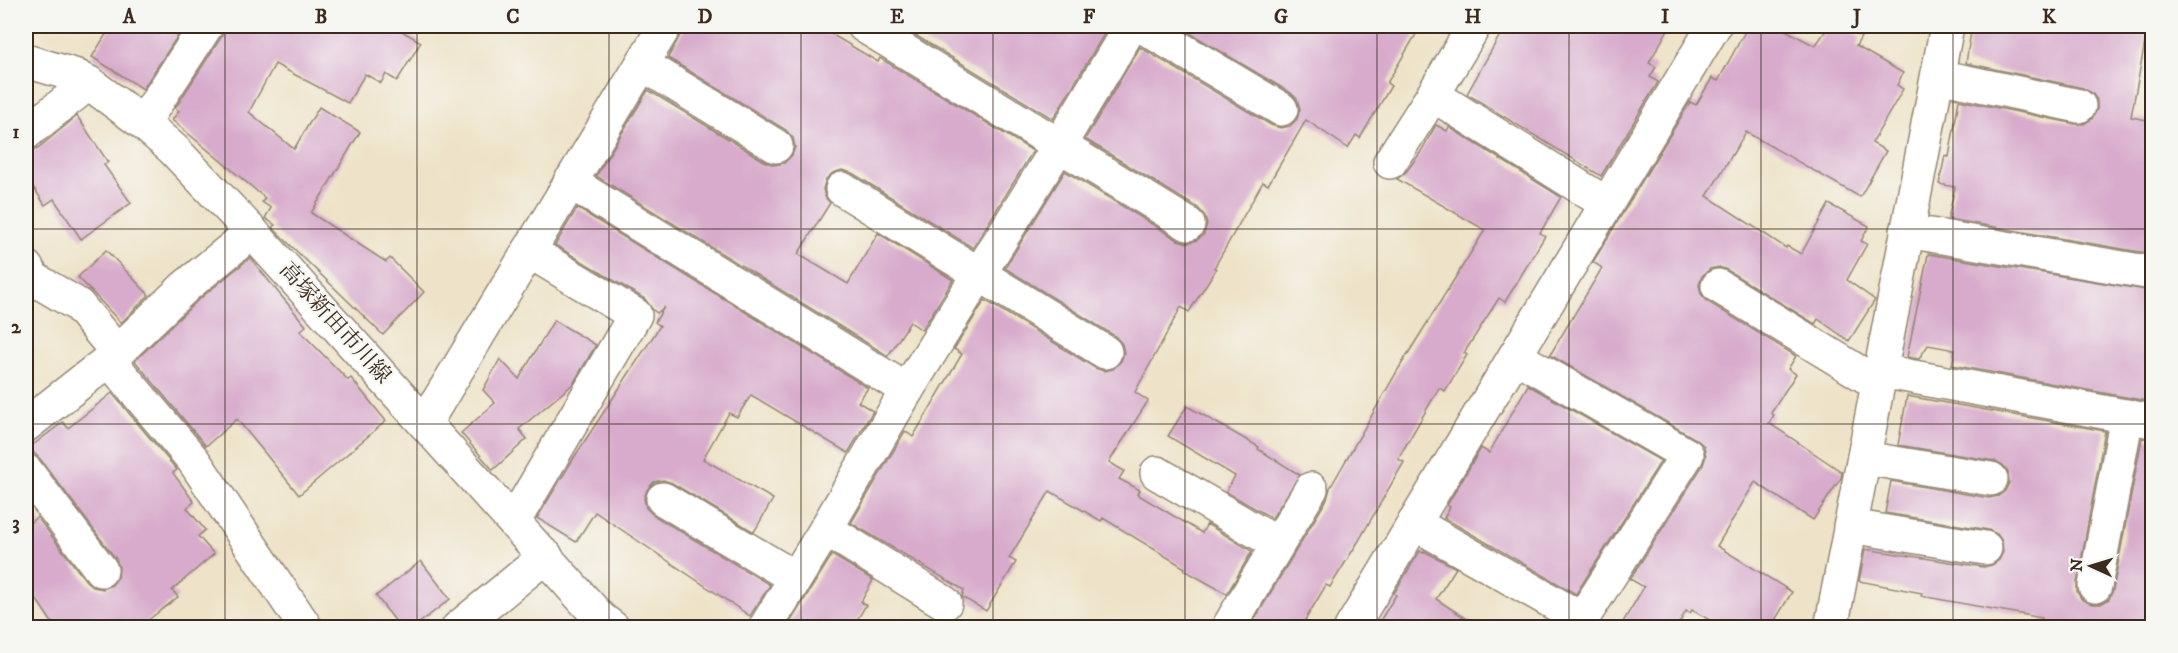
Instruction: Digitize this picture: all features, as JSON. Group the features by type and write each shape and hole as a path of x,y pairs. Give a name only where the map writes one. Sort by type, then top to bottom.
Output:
{"street":[{"path":"143,123 206,26"},
{"path":"425,423 665,26"},
{"path":"864,26 1188,224"},
{"path":"765,627 1131,26"},
{"path":"1142,26 1281,109"},
{"path":"1390,162 1474,26"},
{"path":"1351,627 1714,26"},
{"path":"1831,627 1947,26"},
{"name":"高塚新田市川線","path":"26,61 74,75 89,83 143,123 173,149 252,232 601,619 613,627"},
{"path":"642,64 776,146"},
{"path":"1938,76 2079,106"},
{"path":"26,134 89,83"},
{"path":"1433,95 1607,204"},
{"path":"570,182 908,390"},
{"path":"842,189 1105,351"},
{"path":"1907,231 2152,273"},
{"path":"26,425 113,356 184,287 252,232"},
{"path":"514,521 635,315 529,251"},
{"path":"26,267 34,279 78,305 113,356 194,461 306,627"},
{"path":"1718,286 1879,377 2140,419 2094,586"},
{"path":"1414,523 1582,619 1687,455 1515,356"},
{"path":"1864,458 1991,479"},
{"path":"26,471 101,570"},
{"path":"1157,473 1278,544"},
{"path":"1228,627 1311,489"},
{"path":"663,499 795,578"},
{"path":"1850,526 1985,549"},
{"path":"826,530 945,603"},
{"path":"458,627 546,556"}],"building":[{"path":"111,26 184,26 143,89 92,57"},
{"path":"224,26 393,26 421,42 397,81 386,74 381,83 365,74 348,103 275,64 249,112 294,149 319,107 360,132 311,213 386,262 390,258 424,292 383,335 272,227 275,225 265,218 271,208 262,202 265,198 172,120 179,111 175,108 222,36"},
{"path":"685,26 818,26 878,62 880,58 1033,151 973,248 852,173 842,170 826,179 823,189 830,203 798,254 848,284 878,233 953,280 922,330 910,322 888,356 596,176 648,90 766,162 775,165 784,163 792,155 795,147 793,138 786,130 668,58"},
{"path":"900,26 1109,26 1053,119"},
{"path":"1178,26 1421,26 1387,83 1391,86 1360,138 1356,135 1348,148 1306,120 1268,185 1263,182 1214,268 1216,269 1189,312 1181,307 1135,392 1148,401 1109,462 1124,471 1119,479 1140,490 1137,494 1202,533 1207,524 1252,551 1227,594 1184,570 1185,568 1103,518 1101,521 1050,491 1009,558 1016,562 986,611 962,597 964,590 851,523 905,431 913,437 962,354 954,349 985,300 1095,368 1104,371 1113,369 1121,361 1124,353 1122,344 1115,336 1005,268 1065,171 1178,240 1188,243 1204,234 1207,224 1205,216 1198,208 1085,139 1140,47 1271,125 1281,128 1290,126 1297,119 1300,109 1297,99 1291,93"},
{"path":"1505,26 1670,26 1649,63 1656,67 1650,77 1658,82 1601,176 1467,94"},
{"path":"1748,26 1778,26 1815,46 1829,26 1841,26 1861,37 1856,46 1903,73 1897,85 1903,89 1872,143 1886,151 1860,197 1746,132 1707,196 1786,248 1787,246 1801,254 1829,204 1869,226 1861,241 1867,244 1847,280 1875,300 1849,341 1818,319 1815,324 1719,267 1710,269 1702,276 1699,285 1701,294 1708,302 1796,356 1788,369 1796,374 1771,413 1774,415 1769,423 1842,472 1841,478 1813,520 1755,482 1717,546 1792,592 1771,627 1722,627 1692,610 1690,613 1686,611 1677,627 1620,627 1644,587 1630,579 1703,465 1706,456 1704,446 1696,439 1550,355 1602,268 1593,262 1690,102 1696,105 1712,78 1718,81"},
{"path":"1972,26 2148,26 2131,117 2152,121 2152,254 1948,219 1955,187 1939,184 1945,156 1949,157 1959,100 2076,124 2084,124 2092,119 2097,109 2097,100 2092,93 2083,88 1966,63"},
{"path":"77,116 108,162 104,165 131,203 81,239 54,199 45,205 26,176 26,151 38,148"},
{"path":"1436,125 1447,131 1449,127 1561,197 1540,233 1545,236 1505,302 1499,298 1464,353 1467,355 1445,391 1439,388 1398,459 1404,462 1330,587 1326,585 1301,627 1250,627 1327,499 1330,488 1399,368 1485,230 1397,179 1406,172 1420,153"},
{"path":"577,208 868,388 858,402 873,411 848,453 751,395 737,417 729,413 703,459 773,499 754,532 672,483 663,480 654,482 647,490 644,498 646,508 653,515 770,585 750,616 595,512 576,542 537,518 660,326 655,322 664,307 657,313 645,299 555,245"},
{"path":"106,250 149,295 121,323 78,277"},
{"path":"1928,254 2152,291 2152,402 1952,365 1955,350 1928,345 1919,359 1907,357"},
{"path":"250,258 306,326 300,331 348,380 351,378 386,421 299,495 237,419 206,446 135,361 197,301"},
{"path":"554,320 596,345 573,384 519,429 527,439 493,470 461,433 495,403 483,390 500,359 519,379"},
{"path":"1528,385 1661,461 1576,594 1444,518 1450,507 1447,505 1481,448 1489,453"},
{"path":"112,393 177,470 173,473 194,502 187,508 205,530 198,536 214,554 172,590 178,597 139,627 55,627 26,584 26,526 37,517 93,587 103,589 112,585 118,577 119,567 116,559 41,460 29,448 63,422 68,428"},
{"path":"1907,396 2105,431 2077,583 2077,592 2082,600 2092,604 2101,604 2109,599 2113,590 2142,438 2152,439 2152,627 2065,627 2041,624 2042,618 1921,596 1922,593 1859,581 1865,549 1983,567 1999,560 2003,552 2002,541 1997,534 1989,530 1885,513 1891,481 1989,498 2005,491 2009,483 2008,472 2003,465 1995,461 1898,445"},
{"path":"1187,406 1259,447 1258,449 1300,475 1272,518 1226,492 1235,476 1168,436"},
{"path":"1420,551 1456,568 1436,599 1479,627 1376,627"},
{"path":"832,555 873,580 861,602 866,605 853,627 787,627"},
{"path":"421,561 450,599 414,627 400,627 376,596"}]}
